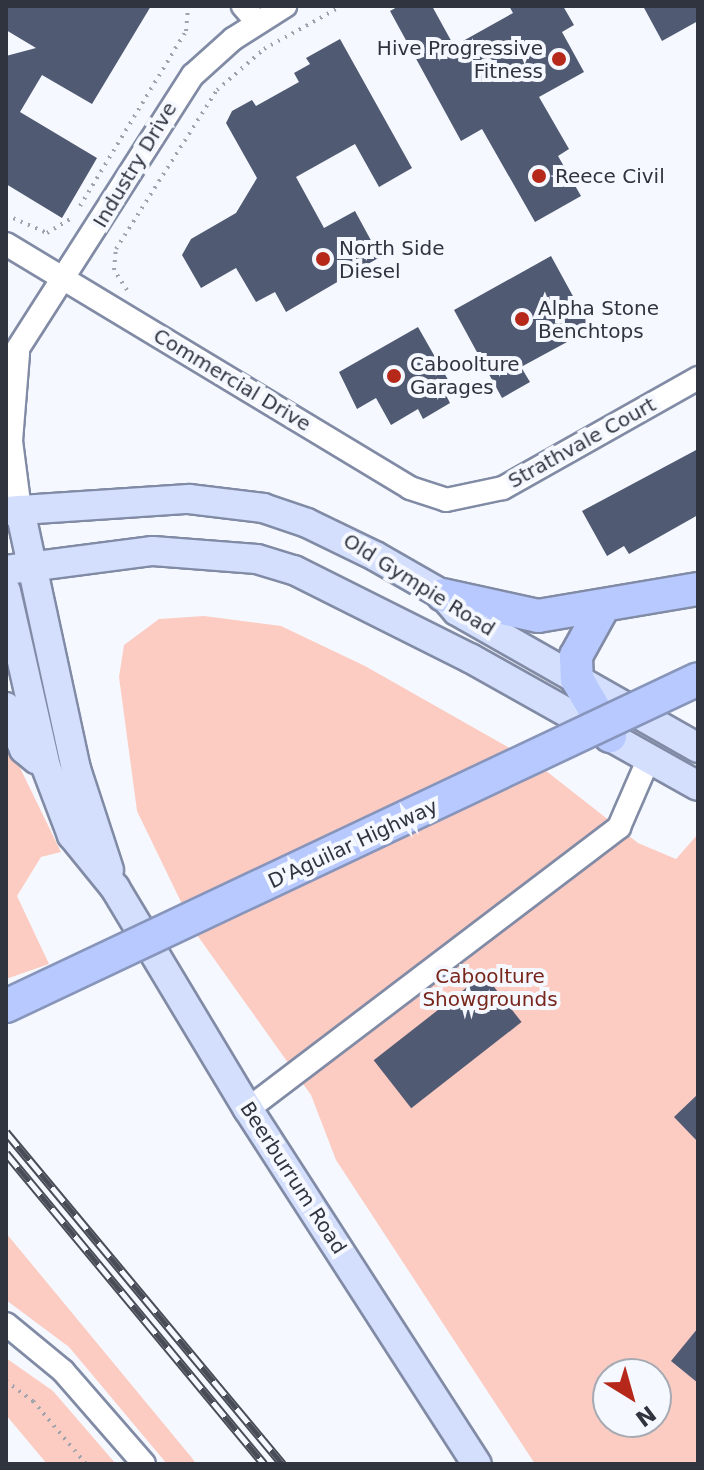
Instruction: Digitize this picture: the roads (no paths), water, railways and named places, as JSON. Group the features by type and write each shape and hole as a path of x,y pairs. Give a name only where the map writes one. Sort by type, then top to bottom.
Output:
{"highway":[{"path":"443,595 538,616 602,609 698,589"},
{"path":"602,609 576,656 577,679 610,736"},
{"name":"D'Aguilar Highway","path":"6,1006 698,679"}],"main road":[{"name":"Old Gympie Road","path":"13,510 178,499 263,508 336,534 443,595 457,611 698,748"},
{"name":"Beerburrum Road","path":"13,510 19,570 76,769 115,888"},
{"name":"Old Gympie Road","path":"19,570 153,551 257,559 358,601 698,786"},
{"name":"Beerburrum Road","path":"6,591 46,767 72,835 115,888 248,1109 477,1464"},
{"path":"6,707 24,749 46,767"}],"street":[{"name":"Industry Drive","path":"13,510 12,360 174,101 250,14 285,6"},
{"name":"Commercial Drive","path":"6,244 410,488 463,501"},
{"name":"Strathvale Court","path":"463,501 503,488 698,378"},
{"path":"248,1109 448,952 619,827 649,758"},
{"path":"6,1324 15,1338 63,1371 144,1464"}],"railway":[{"path":"6,1132 283,1464"},
{"path":"6,1153 264,1464"}],"place":[{"name":"Hive Progressive Fitness","path":"559,59"},
{"name":"Reece Civil","path":"539,176"},
{"name":"North Side Diesel","path":"323,259"},
{"name":"Alpha Stone Benchtops","path":"522,319"},
{"name":"Caboolture Garages","path":"394,376"}],"park label":[{"name":"Caboolture Showgrounds","path":"490,988"}]}
